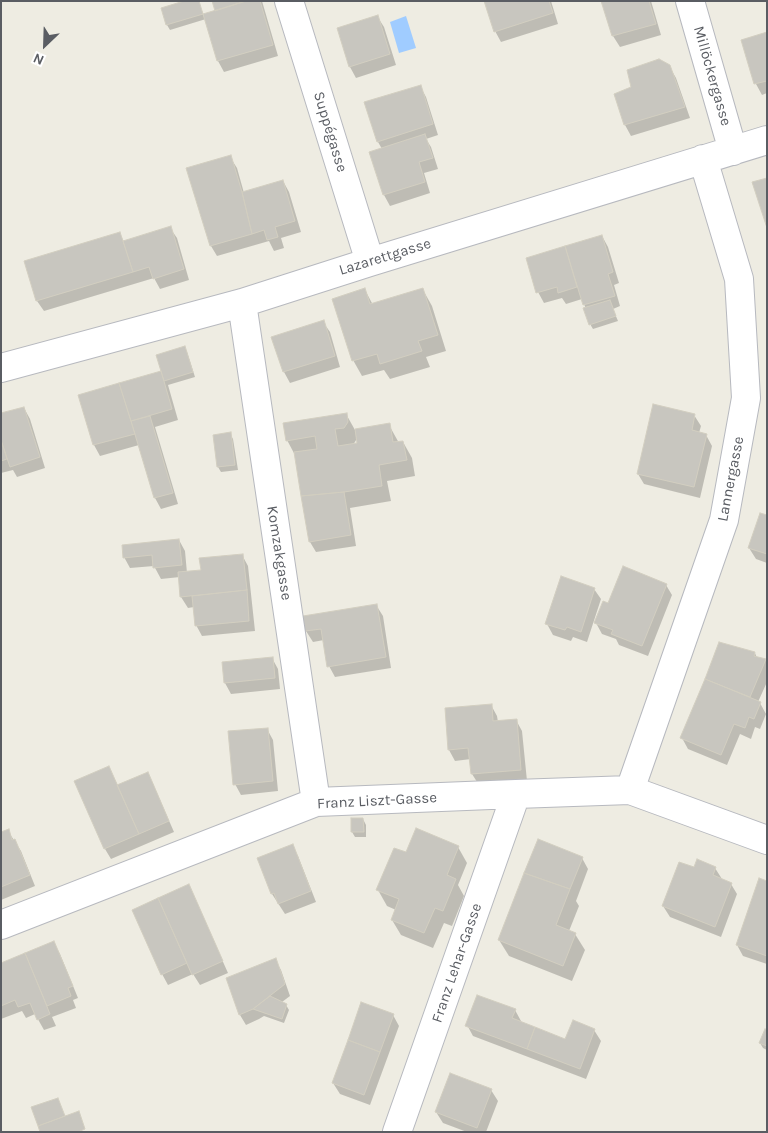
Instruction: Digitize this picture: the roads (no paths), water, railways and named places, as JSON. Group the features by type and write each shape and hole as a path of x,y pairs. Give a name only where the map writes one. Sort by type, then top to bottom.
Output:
{"street":[{"name":"Suppégasse","path":"290,1 370,262"},
{"name":"Millöckergasse","path":"690,1 733,151"},
{"name":"Lazarettgasse","path":"1,368 242,303 767,140"},
{"name":"Lannergasse","path":"630,790 724,520 746,398 739,279 703,159"},
{"name":"Komzakgasse","path":"242,303 316,802"},
{"name":"Franz Liszt-Gasse","path":"1,925 316,802 630,790 767,840"},
{"name":"Franz Lehar-Gasse","path":"397,1132 516,794"}],"water":[{"path":"406,16 416,48 399,53 390,22"}]}
